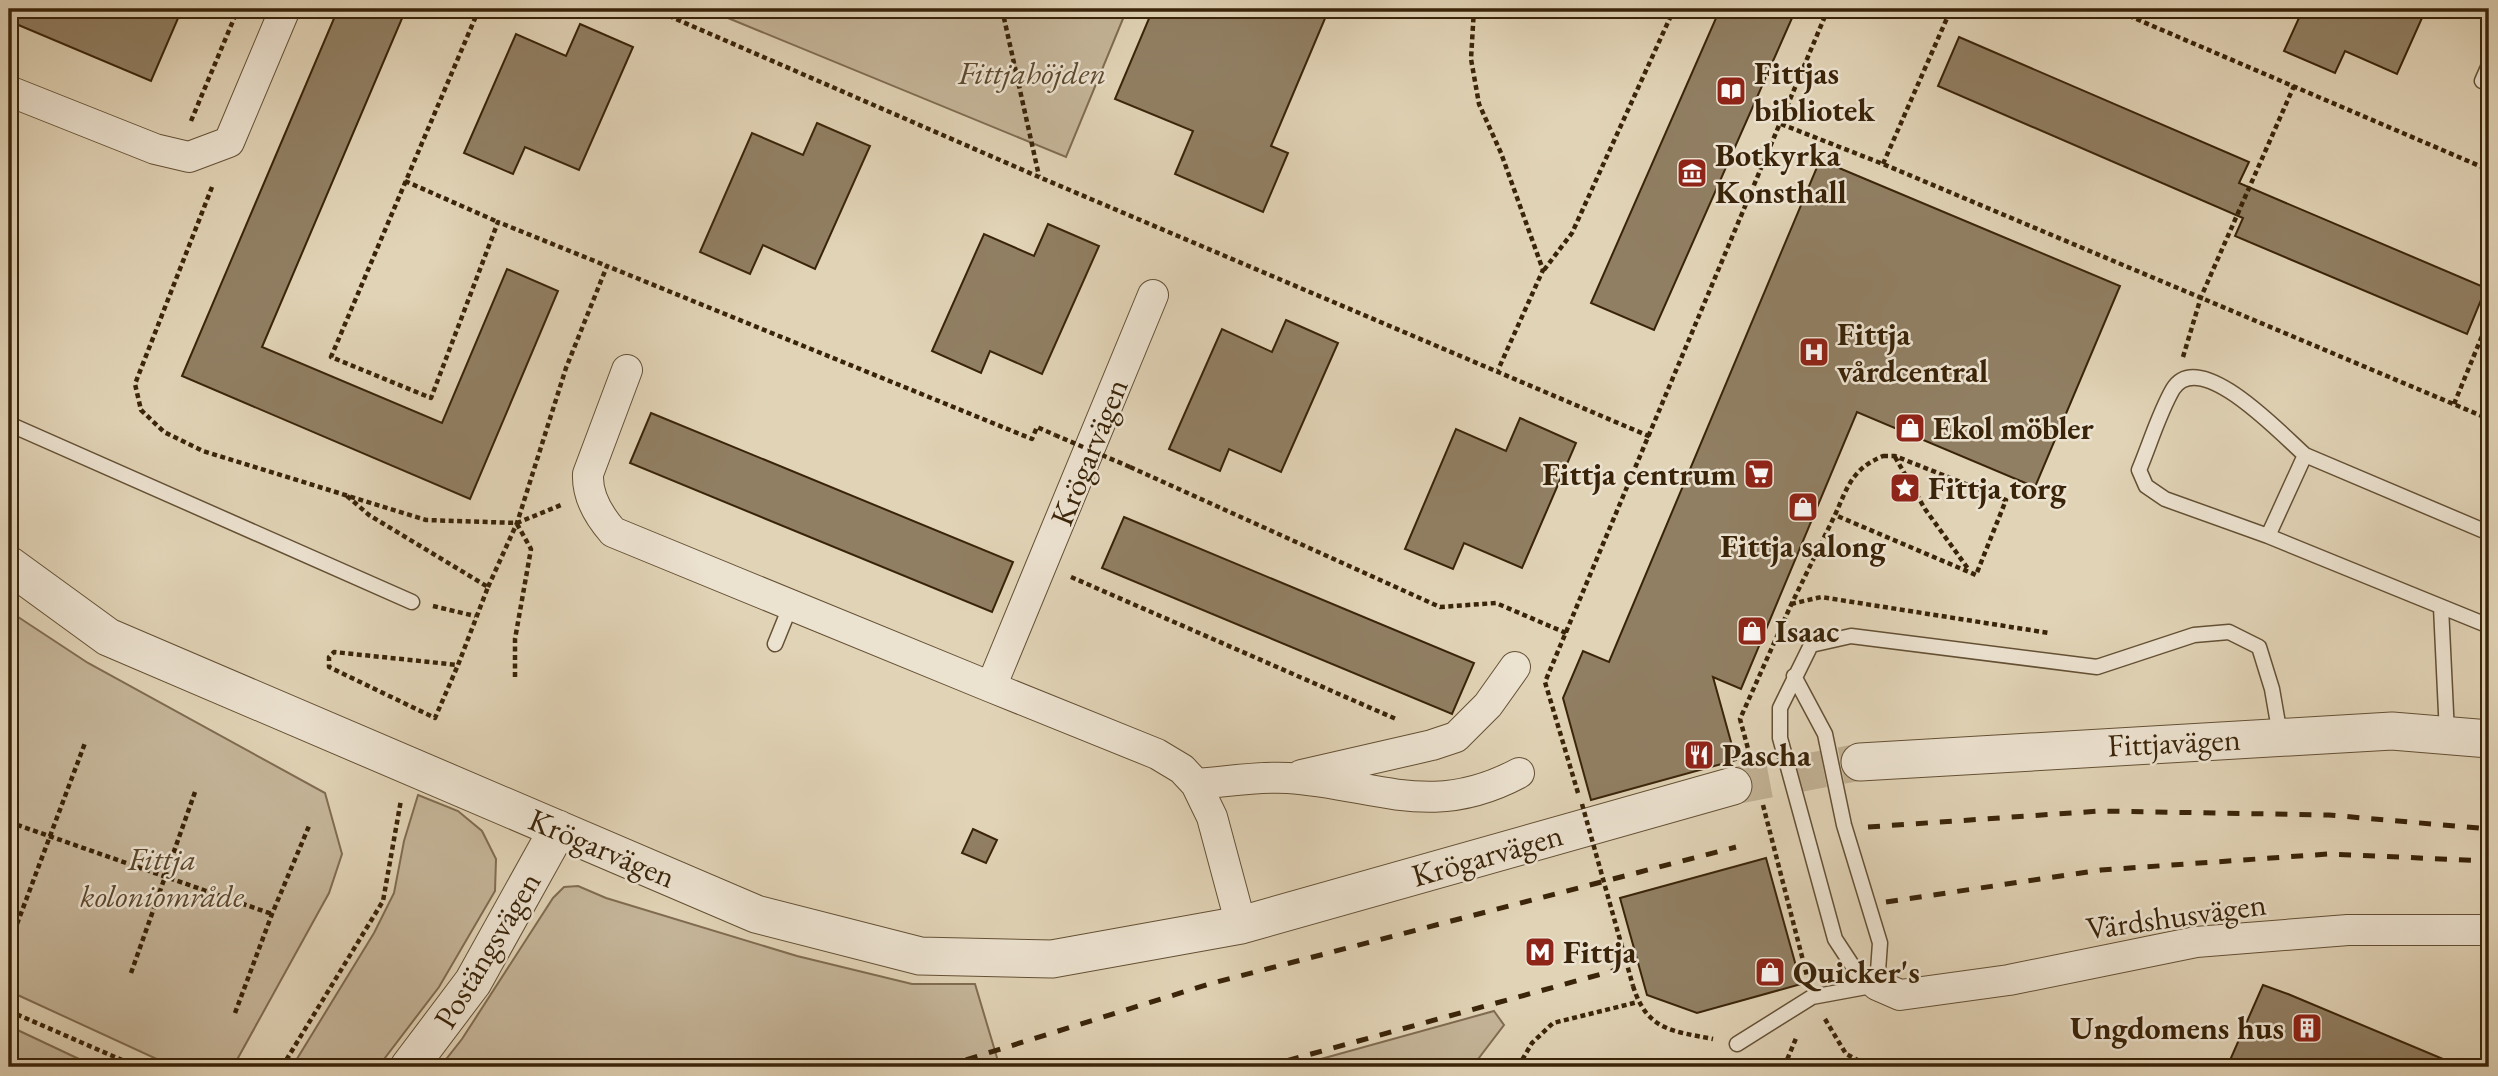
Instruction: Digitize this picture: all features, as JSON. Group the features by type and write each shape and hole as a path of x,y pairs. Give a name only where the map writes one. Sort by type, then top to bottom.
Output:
{"street":[{"path":"9,91 155,149 189,157 229,142 285,9"},
{"name":"Krögarvägen","path":"991,687 1153,295"},
{"path":"627,370 588,474 587,484 603,521 613,532 790,607 1157,754 1182,769 1196,784 1212,817 1241,925"},
{"name":"Krögarvägen","path":"9,565 108,637 756,914 920,956 1052,959 1241,925 1733,786"},
{"path":"1287,778 1456,737 1488,705 1515,667"},
{"name":"Fittjavägen","path":"1860,762 2280,735 2392,731 2489,739"},
{"name":"Krögarvägen","path":"1196,784 1287,778 1398,797 1433,798 1491,788 1519,773"},
{"name":"Postängsvägen","path":"409,1067 473,982 558,829"},
{"name":"Värdshusvägen","path":"1877,985 1900,995 2009,980 2196,942 2348,930 2489,930"}],"lane":[{"path":"2482,81 2489,65"},
{"path":"2489,533 2305,455 2231,389 2210,379 2187,379 2174,387 2139,470 2146,486 2165,499 2268,536 2489,626"},
{"path":"9,425 412,602"},
{"path":"2268,536 2305,455"},
{"path":"775,644 790,607"},
{"path":"2441,607 2447,735"},
{"name":"Värdshusvägen","path":"1877,985 1856,971 1835,939 1780,738 1780,708 1811,645 1851,636 2097,667 2194,635 2229,632 2259,647 2272,689 2280,735"},
{"path":"1737,1044 1812,997 1877,985 1880,943 1844,825 1825,734 1794,676"}],"path":[{"path":"190,124 238,9"},
{"path":"479,9 331,357 430,398 498,222"},
{"path":"653,9 1039,177 1651,437"},
{"path":"1002,9 1039,177"},
{"path":"1474,9 1471,59 1479,104 1502,153 1544,270"},
{"path":"1498,370 1544,270 1572,233 1674,9"},
{"path":"1737,1044 1663,1030 1638,1002 1545,682 1651,437 1828,9"},
{"path":"1883,164 1951,9"},
{"path":"2113,9 2489,170"},
{"path":"2174,387 2201,297 2294,86"},
{"path":"1781,124 1883,164 2489,419"},
{"path":"405,181 498,222 1032,439 1037,427 1440,607 1496,603 1566,633"},
{"path":"212,187 135,384 141,410 164,432 203,451 426,520 517,523"},
{"path":"488,587 517,523 566,368 607,266"},
{"path":"2454,404 2489,320"},
{"path":"1883,456 1895,456 2006,500 1976,575 1836,515 1852,478 1865,464 1883,456"},
{"path":"1895,456 1925,509 1970,572"},
{"path":"515,677 515,639 531,550 517,523"},
{"path":"1071,577 1445,741"},
{"path":"1791,605 1821,597 2059,635"},
{"path":"412,602 475,616"},
{"path":"435,718 458,665"},
{"path":"18,925 85,743"},
{"path":"131,973 195,792"},
{"path":"282,1067 383,901 402,795"},
{"path":"9,822 272,914"},
{"path":"235,1013 309,826"},
{"path":"1812,997 1846,1055 1871,1067"},
{"path":"1518,1067 1532,1043 1553,1023 1638,1002"},
{"path":"9,1010 138,1067"}],"green space":[{"name":"Fittjahöjden","path":"706,9 1127,9 1066,157"},
{"name":"Fittja koloniområde","path":"9,611 88,663 325,793 342,854 329,893 233,1067 174,1067 9,991"},
{"path":"418,795 458,811 482,831 496,859 495,891 439,987 378,1067 292,1067 374,933 394,893 404,841"},
{"path":"578,886 606,898 797,956 912,984 975,984 998,1061 978,1067 440,1067 462,1039 553,898 564,887"},
{"path":"1494,1011 1504,1025 1472,1067 1292,1067"},
{"path":"9,1026 96,1067 9,1067"}],"building":[{"path":"9,9 182,9 151,81 9,21"},
{"path":"338,9 406,9 262,347 442,423 507,269 558,291 470,499 182,376"},
{"path":"1153,9 1329,9 1271,146 1288,153 1263,212 1175,174 1193,131 1115,99"},
{"path":"1720,9 1796,9 1654,330 1591,303"},
{"path":"2303,9 2426,9 2397,74 2345,51 2335,73 2284,51"},
{"path":"580,24 633,47 579,170 525,147 513,174 464,153 516,34 566,56"},
{"path":"1959,37 2249,162 2239,183 2486,288 2467,334 2235,236 2243,218 1938,86"},
{"path":"817,123 870,146 815,269 763,245 750,274 700,252 752,133 803,155"},
{"name":"Fittja centrum","path":"1820,160 2120,286 2035,487 1857,412 1741,689 1713,677 1736,760 1591,800 1563,698 1583,651 1609,662"},
{"path":"1048,224 1099,246 1042,374 990,351 981,373 932,351 984,234 1034,256"},
{"path":"1286,320 1338,343 1281,472 1229,449 1220,471 1169,449 1222,329 1272,352"},
{"path":"651,413 1013,562 992,612 630,463"},
{"path":"1520,418 1576,443 1522,568 1464,543 1453,569 1405,549 1456,429 1506,451"},
{"path":"1124,517 1474,663 1452,714 1102,568"},
{"path":"973,829 997,840 986,863 962,853"},
{"path":"1766,858 1801,984 1697,1013 1647,995 1620,898"},
{"name":"Ungdomens hus","path":"2263,985 2288,994 2462,1067 2227,1067"}],"tunnel":[{"path":"1733,786 1860,762"}],"railway":[{"path":"1868,827 2100,811 2329,815 2489,829"},
{"path":"943,1067 1209,984 1736,847"},
{"path":"1886,902 2101,870 2328,854 2489,861"},
{"path":"1264,1067 1616,970"}],"place":[{"name":"Fittjas bibliotek","path":"1731,91"},
{"name":"Botkyrka Konsthall","path":"1692,173"},
{"name":"Fittja vårdcentral","path":"1814,352"},
{"name":"Ekol möbler","path":"1910,428"},
{"name":"Fittja centrum","path":"1759,474"},
{"name":"Fittja torg","path":"1905,488"},
{"name":"Fittja salong","path":"1803,507"},
{"name":"Isaac","path":"1752,631"},
{"name":"Pascha","path":"1699,755"},
{"name":"Fittja","path":"1540,952"},
{"name":"Quicker's","path":"1770,972"},
{"name":"Ungdomens hus","path":"2307,1028"}]}
